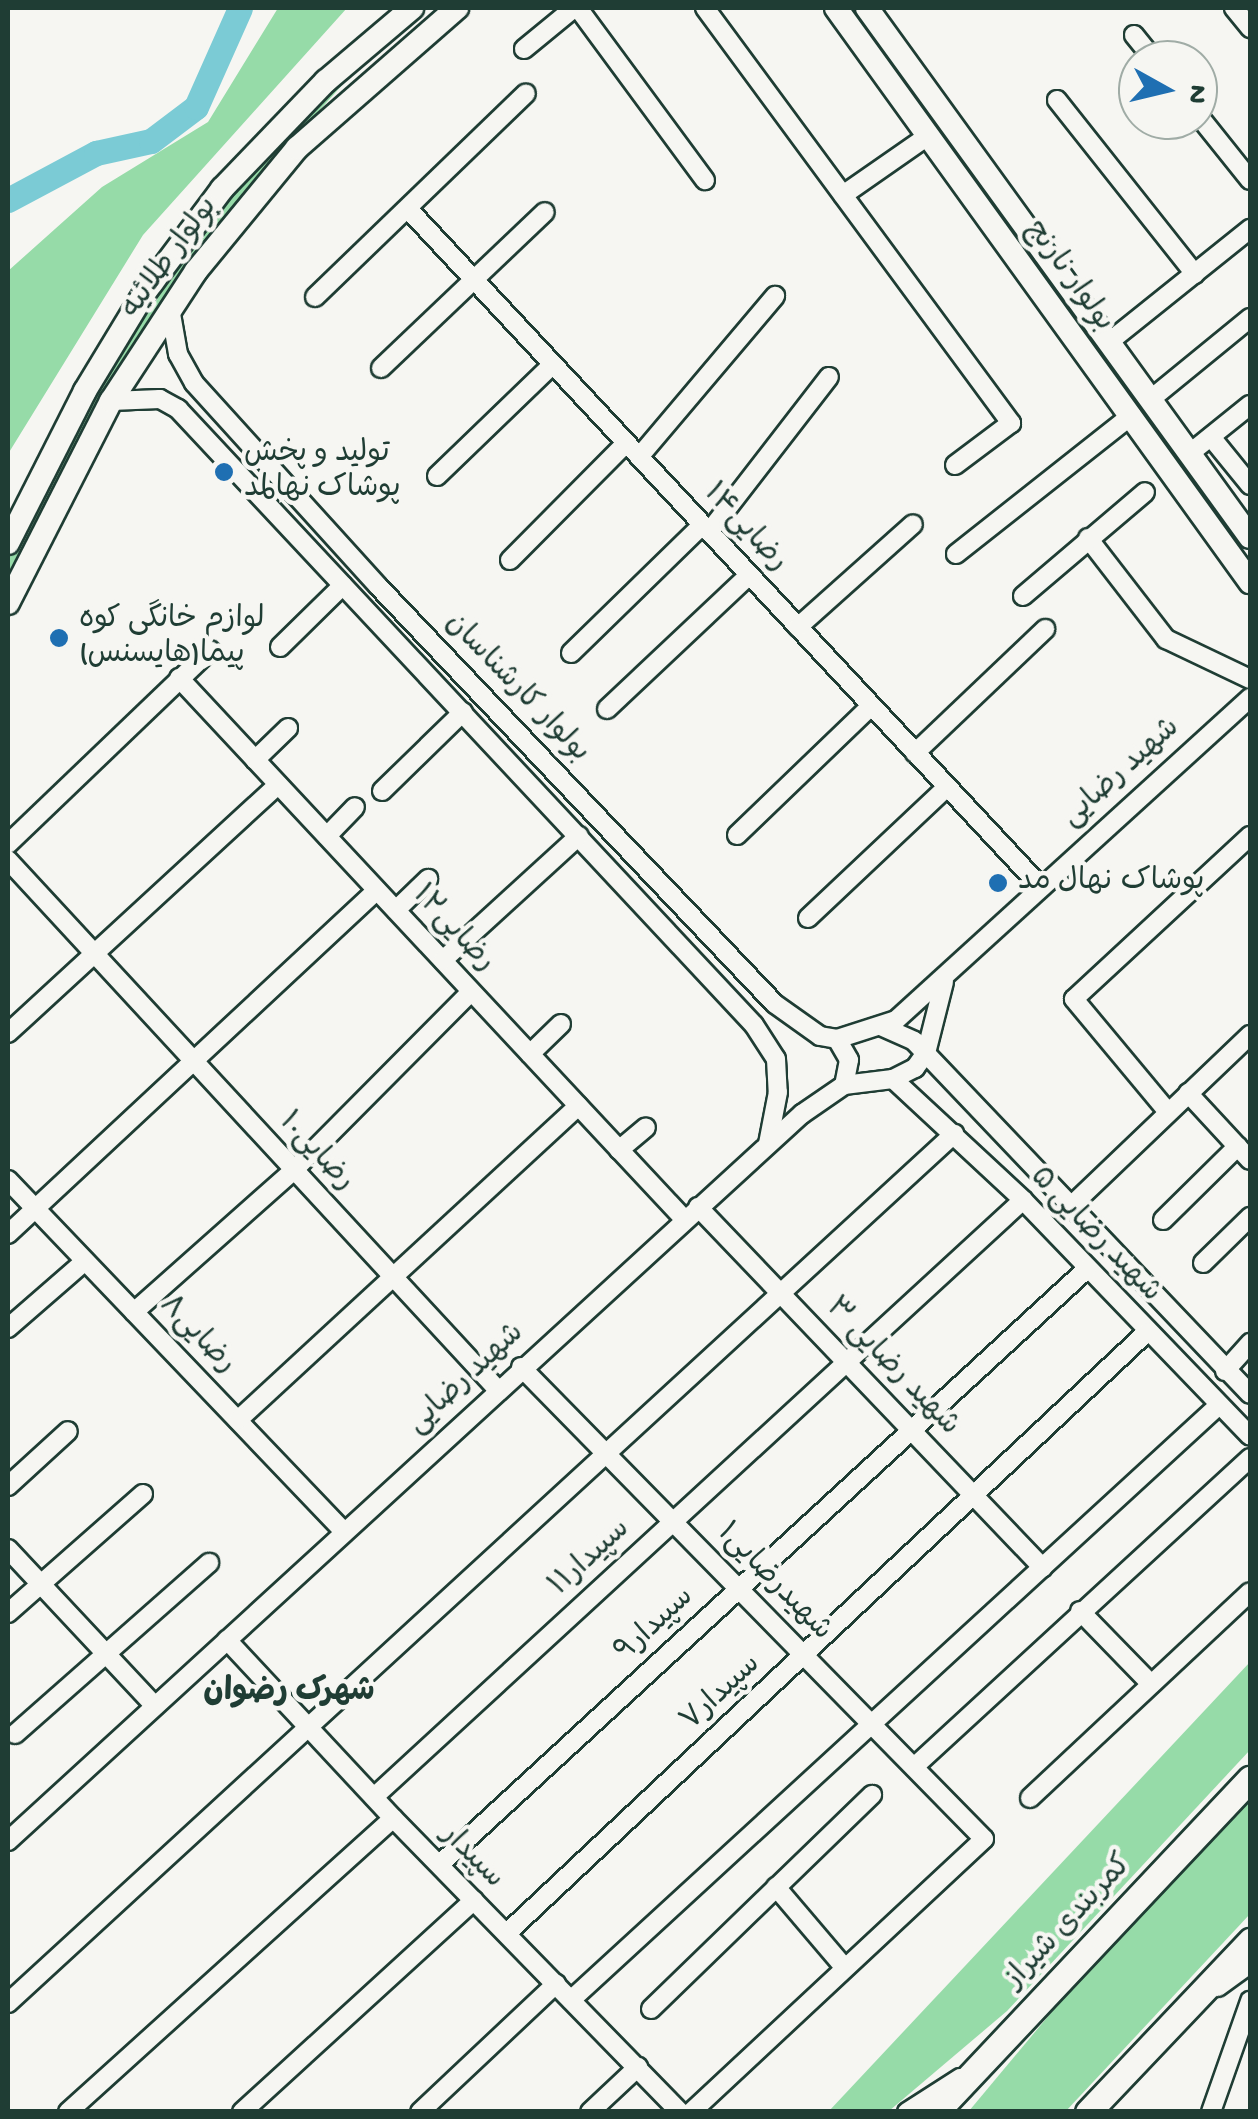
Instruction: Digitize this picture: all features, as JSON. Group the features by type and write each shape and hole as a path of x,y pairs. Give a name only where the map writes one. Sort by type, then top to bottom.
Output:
{"highway":[{"name":"کمربندی شیراز","path":"936,2112 1250,1779"},
{"path":"1088,2112 1250,1941"}],"main road":[{"name":"بولوار طلائیه","path":"8,543 95,374 145,292 222,189 326,81 412,8"},
{"path":"412,8 428,31"},
{"name":"بولوار طلائیه","path":"8,604 111,401 170,306 297,148 456,8"},
{"name":"بولوار نارنج","path":"836,8 1250,582"},
{"name":"بولوار نارنج","path":"867,8 1250,538"},
{"path":"1018,261 1039,246"}],"street":[{"path":"524,49 576,8 705,180"},
{"path":"705,8 1011,423 955,466"},
{"path":"1234,8 1250,28"},
{"path":"1134,35 1138,40"},
{"path":"315,297 526,93"},
{"path":"1057,100 1195,274"},
{"path":"843,195 928,136"},
{"path":"1218,140 1250,180"},
{"name":"رضایی۱۴","path":"408,210 1040,886"},
{"path":"381,368 545,212"},
{"path":"1108,342 1250,229"},
{"path":"510,560 633,450 775,296"},
{"name":"بولوار کارشناسان","path":"170,306 178,354 193,381 378,586 775,1004 806,1030 837,1039"},
{"path":"1151,399 1250,318"},
{"path":"437,476 553,364"},
{"path":"571,653 706,528 829,376"},
{"path":"177,408 172,393 177,385 193,381"},
{"path":"111,401 160,399 177,408"},
{"path":"1189,454 1250,405"},
{"name":"بولوار کارشناسان","path":"177,408 754,1024 776,1059 778,1092 768,1144"},
{"path":"956,554 1132,415"},
{"path":"1211,437 1250,484"},
{"path":"1023,596 1145,492"},
{"path":"798,627 912,524"},
{"path":"1088,538 1166,639 1250,679"},
{"path":"607,709 749,575"},
{"path":"280,647 343,585"},
{"path":"915,753 1044,629"},
{"path":"8,844 210,650"},
{"name":"رضایی۱۲","path":"180,678 620,1150 691,1213"},
{"name":"شهید رضایی","path":"882,1027 946,977 1040,886 1250,698"},
{"path":"737,835 871,706"},
{"path":"382,791 462,712"},
{"path":"255,760 288,728"},
{"path":"8,1033 278,785"},
{"path":"808,918 947,787"},
{"path":"327,836 355,808"},
{"path":"442,960 579,836"},
{"path":"1168,1112 1074,999 1250,836"},
{"name":"رضایی۱۰","path":"8,860 497,1389"},
{"path":"396,910 428,879"},
{"path":"8,1234 378,890"},
{"path":"893,1079 915,1068 926,1054 946,977"},
{"path":"134,1312 294,1170 472,992"},
{"path":"754,1024 773,1024 775,1004"},
{"path":"530,1054 562,1024"},
{"path":"844,1084 849,1060 837,1039 882,1027"},
{"name":"شهید رضایی ۵","path":"882,1027 905,1034 926,1054 1250,1394"},
{"path":"776,1059 784,1037 806,1030"},
{"path":"1070,1207 1250,1034"},
{"name":"شهید رضایی","path":"8,1840 802,1114 844,1084 893,1079"},
{"name":"شهید رضایی ۵","path":"893,1079 1023,1200 1250,1436"},
{"path":"778,1092 789,1109 802,1114"},
{"path":"1163,1220 1244,1153 1188,1093"},
{"path":"11,1999 607,1454 949,1129 968,1100"},
{"path":"238,1420 578,1106"},
{"path":"620,1150 646,1127"},
{"name":"رضایی۸","path":"8,1180 344,1531"},
{"name":"سپیدار۱۱","path":"374,1796 1023,1200"},
{"name":"شهید رضایی ۳","path":"691,1213 779,1292 1043,1568"},
{"path":"1203,1263 1250,1217"},
{"path":"8,1328 85,1261"},
{"name":"سپیدار۹","path":"440,1864 1088,1268"},
{"name":"سپیدار۷","path":"507,1933 1148,1332"},
{"path":"1225,1370 1250,1343"},
{"name":"شهیدرضایی۱","path":"521,1367 984,1839 846,1968"},
{"path":"572,2000 1219,1405"},
{"path":"10,1478 68,1431"},
{"path":"914,1767 1080,1610 1250,1458"},
{"path":"8,1613 142,1494"},
{"path":"8,1550 154,1706"},
{"path":"15,1734 209,1563"},
{"path":"1030,1798 1250,1592"},
{"path":"1080,1610 1151,1684"},
{"name":"سپیدار","path":"227,1640 680,2112"},
{"path":"651,2009 872,1795"},
{"path":"68,2112 394,1818"},
{"path":"690,2112 846,1968 776,1887"},
{"path":"242,2112 474,1900"},
{"path":"1184,2010 1250,1964"},
{"path":"420,2112 556,1984"},
{"path":"1211,2112 1250,2001"},
{"path":"590,2112 638,2067"},
{"path":"907,2112 978,2068"}],"green space":[{"path":"278,8 347,8 143,235 8,454 8,271 102,187 208,122"},
{"path":"398,35 352,74 249,189 151,319 98,406 8,587 8,561 120,346 237,183 336,81"},
{"path":"1250,1662 1250,1750 1007,2011 889,2111 829,2111"},
{"path":"1250,1800 1250,1914 1066,2111 969,2111 1060,2002"}],"waterway":[{"path":"8,200 96,153 151,141 196,107 240,8"}],"place":[{"name":"تولید و پخش پوشاک نهالمد","path":"224,472"},
{"name":"لوازم خانگی کوه پیما(هایسنس)","path":"59,638"},
{"name":"پوشاک نهال مد","path":"998,883"}],"district":[{"name":"شهرک رضوان","path":"289,1693"}]}
